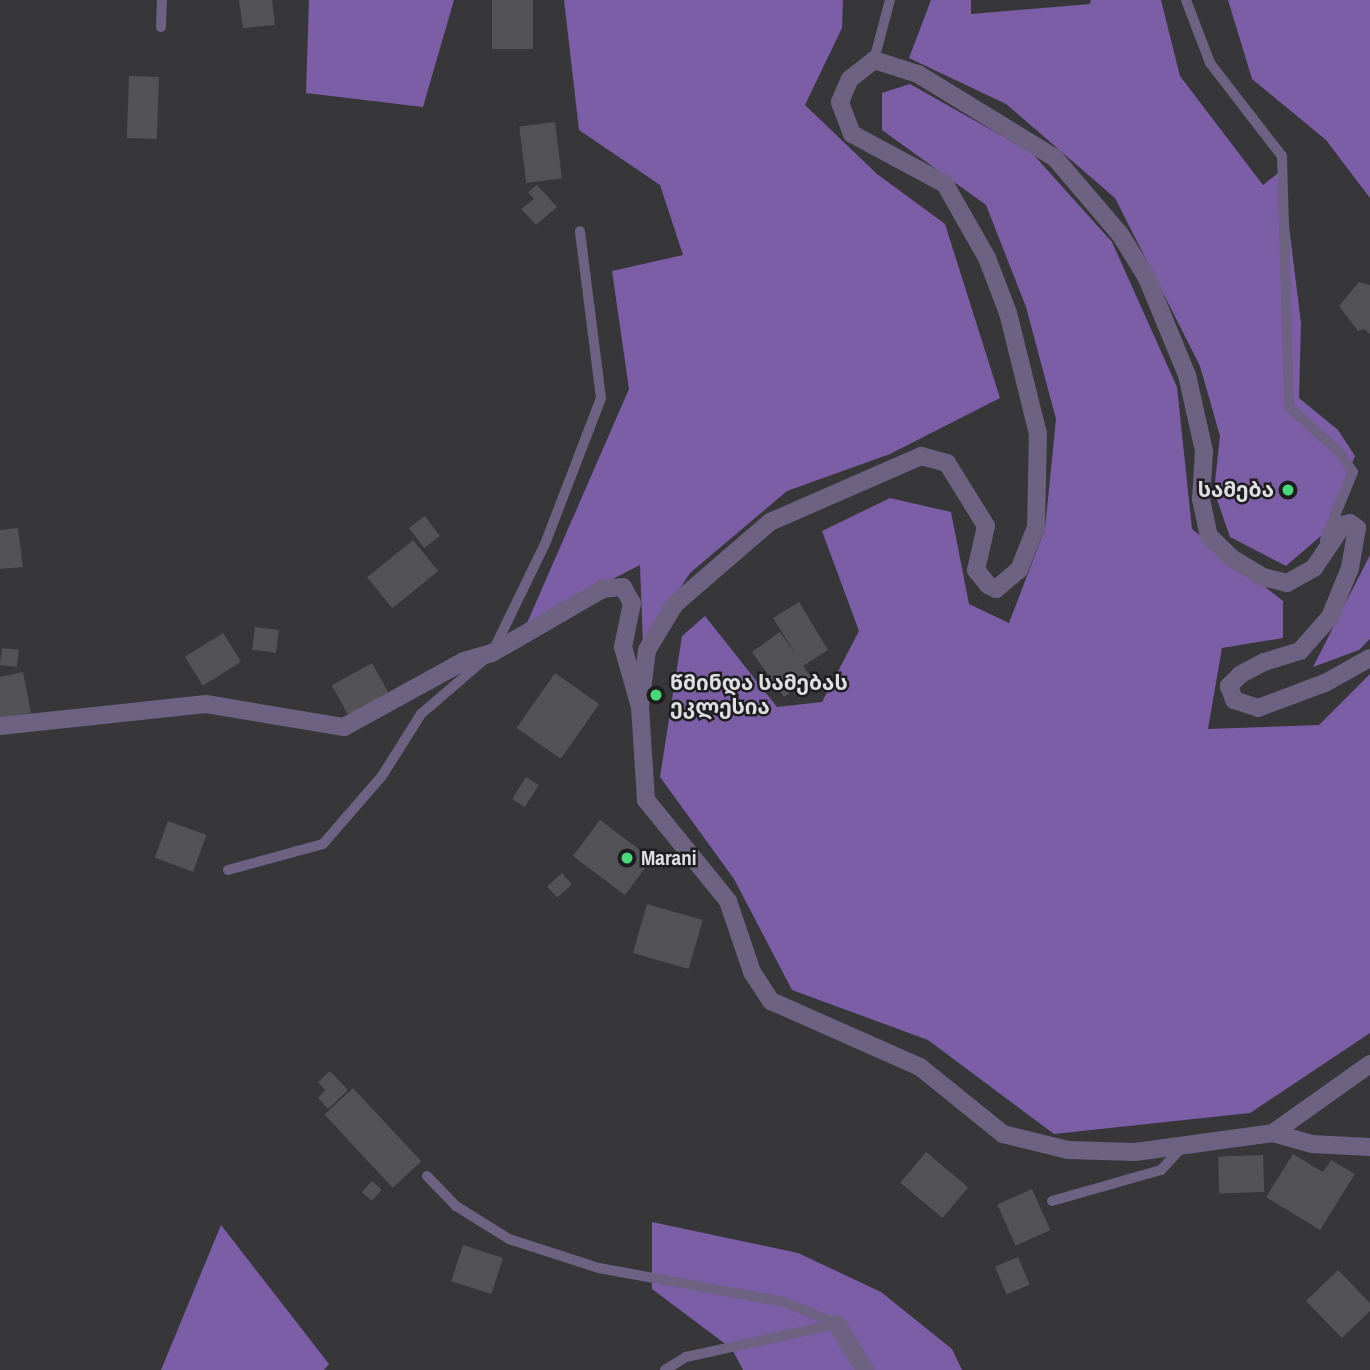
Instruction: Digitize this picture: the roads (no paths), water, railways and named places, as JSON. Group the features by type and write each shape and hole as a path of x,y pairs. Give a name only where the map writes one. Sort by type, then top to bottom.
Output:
{"street":[{"path":"1370,658 1325,683 1258,708 1234,700 1229,686 1240,675 1264,662 1300,651 1330,617 1350,568 1357,534 1354,524 1343,525 1314,568 1287,583 1263,577 1233,559 1209,536 1201,499 1204,450 1187,375 1147,278 1120,233 1080,183 1055,158 930,82 874,60 850,79 840,102 852,134 945,184 987,258 1008,313 1038,434 1037,527 1020,570 996,589 988,585 976,570 986,526 947,463 921,456 770,522 675,604 647,650 640,707 646,800 727,901 752,972 771,1001 920,1067 1003,1135 1068,1150 1135,1152 1273,1133 1312,1144 1370,1147"},
{"path":"0,726 206,704 344,727 464,661 492,653 603,589 623,587 632,603 624,647 640,707"},
{"path":"1273,1133 1370,1064"},
{"path":"837,1324 865,1370"}],"lane":[{"path":"161,27 162,0"},
{"path":"874,60 890,0"},
{"path":"1186,0 1210,63 1282,156 1279,177 1289,407 1339,452 1353,472 1314,568"},
{"path":"228,870 323,844 382,776 421,714 492,653 545,544 601,398 580,231"},
{"path":"1052,1201 1161,1170 1184,1145"},
{"path":"427,1176 456,1206 509,1239 599,1268 784,1302 837,1324"},
{"path":"665,1370 686,1357 837,1324"}],"place":[{"name":"სამება","path":"1288,490"},
{"name":"წმინდა სამებას ეკლესია","path":"656,695"},
{"name":"Marani","path":"627,858"}]}
